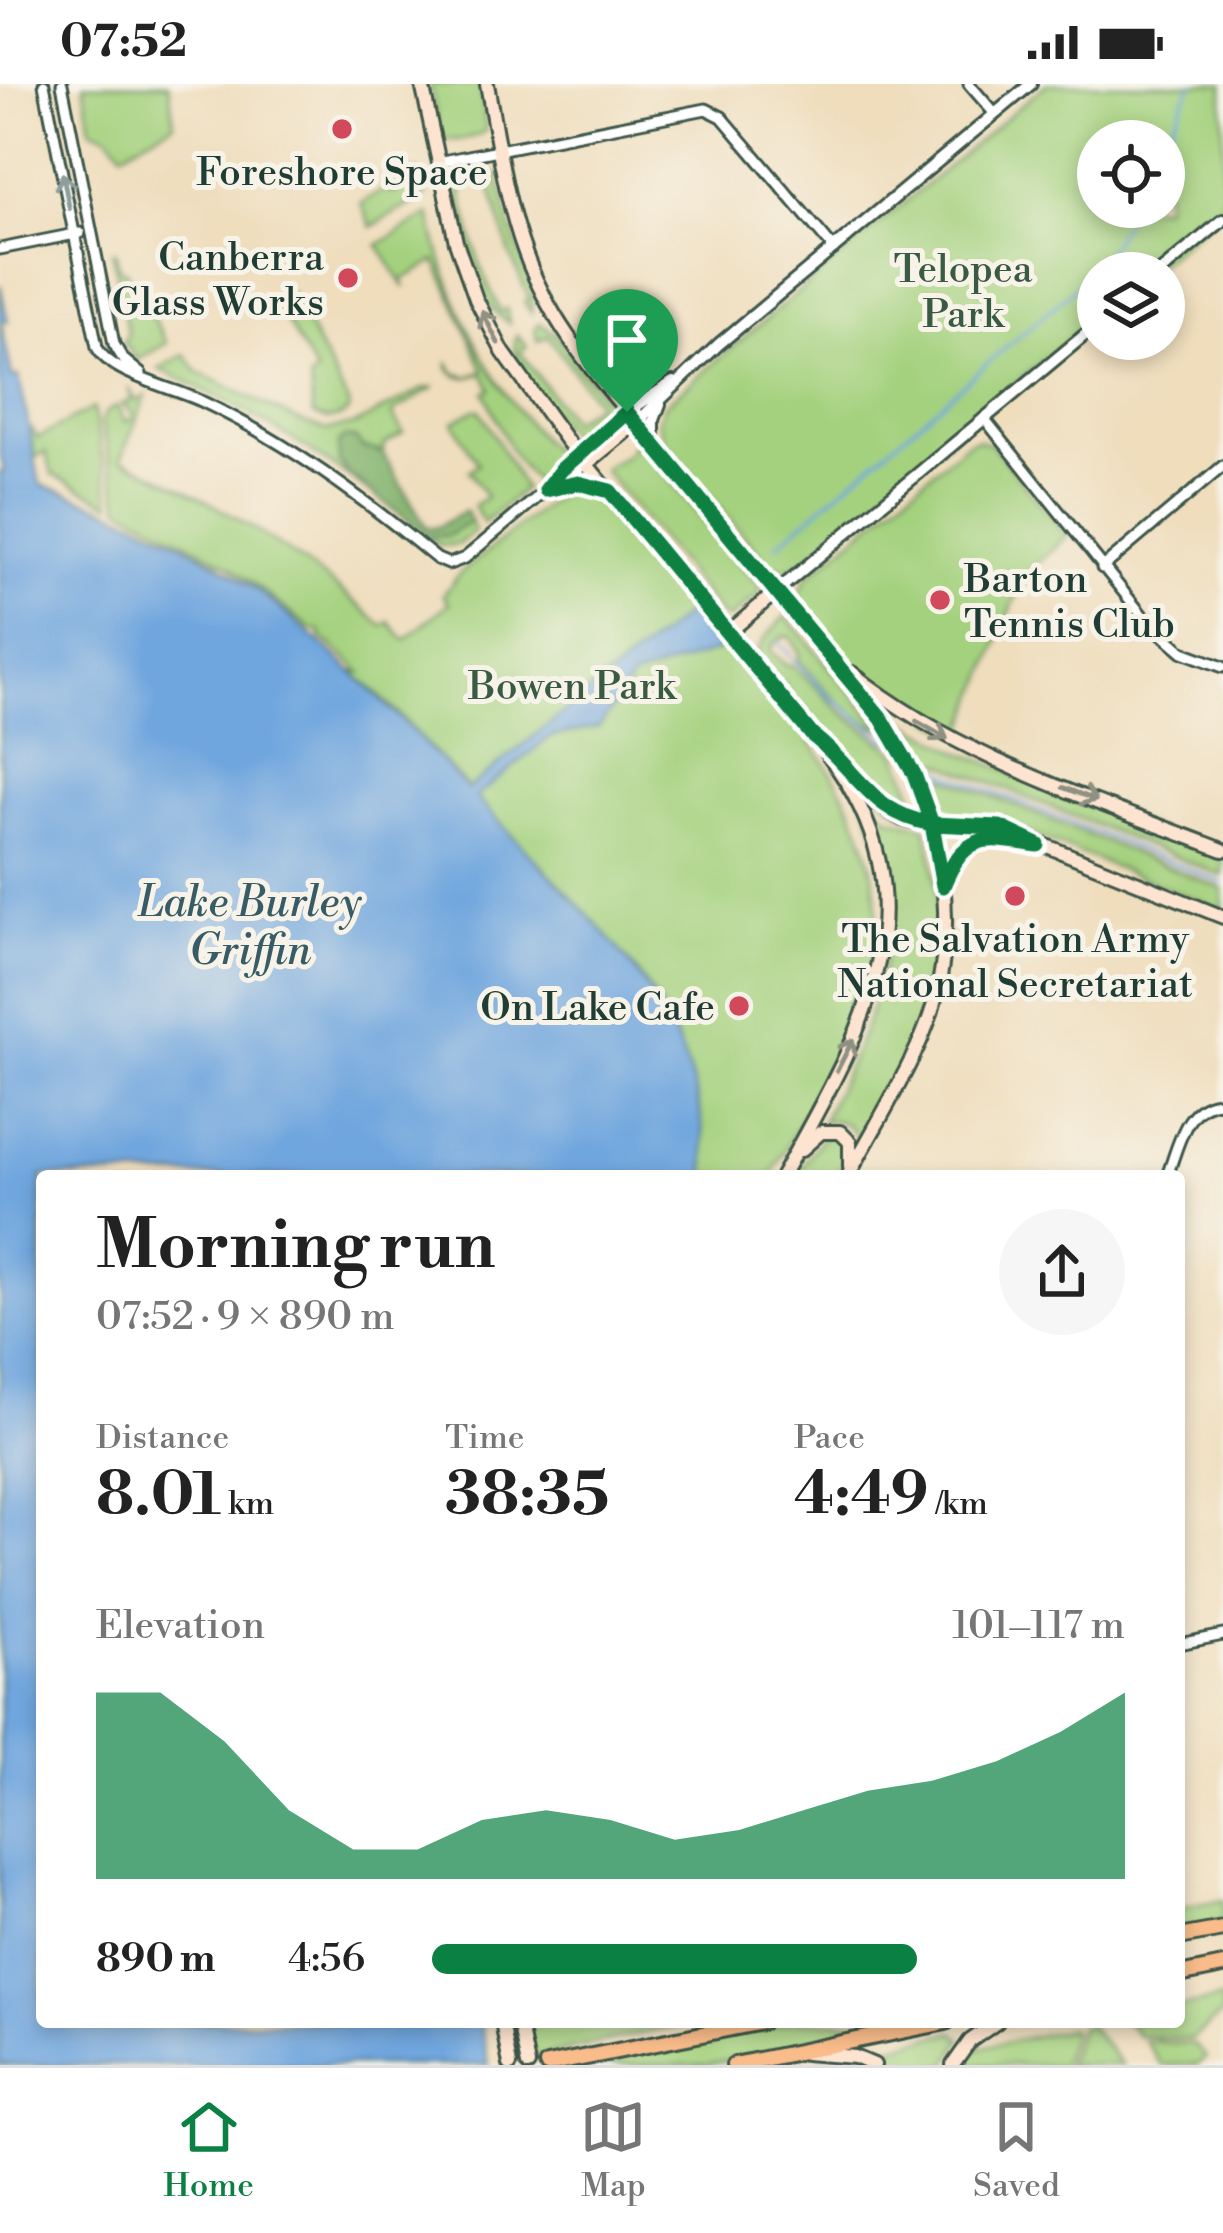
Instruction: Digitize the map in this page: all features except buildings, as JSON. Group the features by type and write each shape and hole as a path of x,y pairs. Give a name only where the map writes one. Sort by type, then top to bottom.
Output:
{"main road":[{"path":"422,84 459,252 484,317 524,386 840,770 866,818 880,873 884,928 877,976 863,1019 785,1170"},
{"path":"487,84 509,202 541,291 572,342 892,734 932,824 943,886 937,982 924,1033 851,1170"},
{"path":"582,459 632,417"},
{"path":"728,633 777,591"},
{"path":"828,654 908,716 971,751 1223,850"},
{"path":"812,735 889,811 907,820 1000,827 1223,916"},
{"path":"943,886 959,854 977,841 994,838 1038,845"},
{"path":"791,1159 820,1132 837,1130 850,1142 848,1170"},
{"path":"1185,1936 1223,1929"},
{"path":"1185,1974 1223,1966"},
{"path":"503,2028 510,2065"},
{"path":"520,2028 528,2065"},
{"path":"675,2039 694,2028"},
{"path":"547,2065 731,2028"},
{"path":"734,2065 916,2028"},
{"path":"953,2065 974,2037 988,2028"},
{"path":"797,2052 855,2057 874,2065"}],"street":[{"path":"44,84 100,354 111,366 214,407 301,456 446,563 461,561 582,459"},
{"path":"62,84 114,344 123,359 145,376"},
{"path":"969,84 995,114"},
{"path":"632,417 1031,84"},
{"path":"438,162 694,110 714,112 834,249"},
{"path":"1184,252 1223,220"},
{"path":"0,249 92,231"},
{"path":"777,591 1077,341"},
{"path":"100,354 111,355 114,344"},
{"path":"654,444 655,416 676,381"},
{"path":"632,417 661,401"},
{"path":"984,418 1146,620 1170,642 1223,668"},
{"path":"560,484 582,459"},
{"path":"1102,568 1223,466"},
{"path":"1212,476 1223,487"},
{"path":"546,490 584,483 610,491"},
{"path":"1169,1170 1191,1117 1209,1103 1223,1102"},
{"path":"1185,1643 1223,1635"}],"green space":[{"path":"84,84 169,84 174,123 123,152 107,134 91,129"},
{"path":"430,84 480,84 486,130 464,139 441,138"},
{"name":"Telopea Park","path":"1046,84 1223,84 1223,210 1172,252 1077,252 1077,332 802,563 788,569 770,566 664,442 658,420 664,405"},
{"path":"411,172 420,172 426,195 371,227 361,203 387,189 391,194 402,190 402,186 389,187"},
{"path":"498,174 534,292 531,312 524,303 529,299 490,185 471,180 462,197 480,266 500,311 507,309 509,323 482,296 473,278 448,180"},
{"path":"430,214 448,280 476,343 512,402 556,454 553,467 536,480 506,441 485,392 491,389 483,373 470,377 484,371 436,261 402,280 405,288 378,245"},
{"path":"112,252 167,343 137,360 123,342 128,334"},
{"path":"291,293 348,403 349,410 342,416 313,414 310,379 317,374 275,302"},
{"path":"539,323 555,333 610,405 580,432 570,435 531,388 517,361 517,335 527,347 520,352 571,421 596,402 548,336 538,341 535,330"},
{"path":"185,354 198,372 326,430 354,425 435,387 392,413 403,433 385,444 382,454 426,527 436,528 465,511 475,530 459,544 440,546 306,448 159,369"},
{"name":"Bowen Park","path":"128,387 136,401 146,396 121,459 259,532 383,626 389,622 405,640 449,603 443,595 459,574 566,489 593,489 636,531 780,703 844,793 865,841 876,893 874,951 858,1014 774,1170 706,1170 700,1116 685,1060 644,982 400,715 353,671 362,672 321,632 231,566 120,506 101,421 117,406 125,422 132,419 133,414 122,404 132,400"},
{"path":"93,408 111,504 52,474 46,452 35,458 30,432 32,429 38,438"},
{"path":"480,410 524,489 484,523 473,506 486,497 469,471 478,464 453,422"},
{"path":"355,438 362,447 382,452 426,527 436,528 465,511 472,521 448,536 428,536 347,473 339,461 338,443"},
{"path":"977,439 991,444 1067,536 1024,576 962,736 843,655 822,634 799,594 807,577"},
{"path":"636,440 761,588 729,619 603,469 627,454"},
{"path":"786,616 882,728 859,718 826,690 798,660 800,654 790,636 772,645 771,652 793,665 840,710 897,753 924,818 902,812 885,800 756,654"},
{"path":"889,712 960,752 1223,855 1223,876 928,758 907,744"},
{"path":"925,769 1223,889 1223,910 1006,824 978,819 940,822 920,771"},
{"path":"865,797 889,817 926,827 938,919 928,996 915,1033 856,1150 855,1135 848,1126 822,1121 873,1004 888,943 887,878"},
{"path":"829,1134 845,1141 847,1154 839,1170 800,1170"},
{"path":"1223,1900 1223,1921 1185,1929 1185,1908"},
{"path":"1220,1999 1223,2014 1192,2039 1139,2036 1132,2028 1185,2028 1185,2006"},
{"path":"527,2028 668,2028 535,2057"},
{"path":"762,2028 869,2028 707,2065 598,2065 597,2061"},
{"path":"1080,2028 1091,2028 1122,2065 1066,2065"},
{"path":"953,2032 962,2039 947,2065 889,2065 864,2052"},
{"path":"1073,2032 1061,2065 963,2065 978,2048"},
{"path":"1145,2041 1193,2044 1206,2057 1197,2065 1161,2065"}],"water":[{"name":"Lake Burley Griffin","path":"0,284 8,322 1,321 12,377 19,376 40,484 152,528 254,588 338,659 468,789 688,613 719,650 633,678 599,727 550,737 476,797 596,923 661,1011 685,1060 701,1115 706,1170 36,1170 36,2028 481,2028 489,2065 0,2065 0,472 4,472"}],"waterway":[{"path":"1174,120 1192,84"},
{"path":"777,545 1096,270 1121,228"},
{"path":"777,641 828,695 890,742"},
{"path":"909,753 948,774 1223,883"}],"place":[{"name":"Foreshore Space","path":"342,129"},
{"name":"Canberra Glass Works","path":"348,278"},
{"name":"Barton Tennis Club","path":"940,600"},
{"name":"The Salvation Army National Secretariat","path":"1015,896"},
{"name":"On Lake Cafe","path":"739,1006"}],"route":[{"path":"627,412 561,470 546,490 578,483 610,491 812,735 889,811 932,824 943,886 959,854 977,841 994,838 1038,845 1000,827 932,824 914,774 882,719 627,412"}]}
